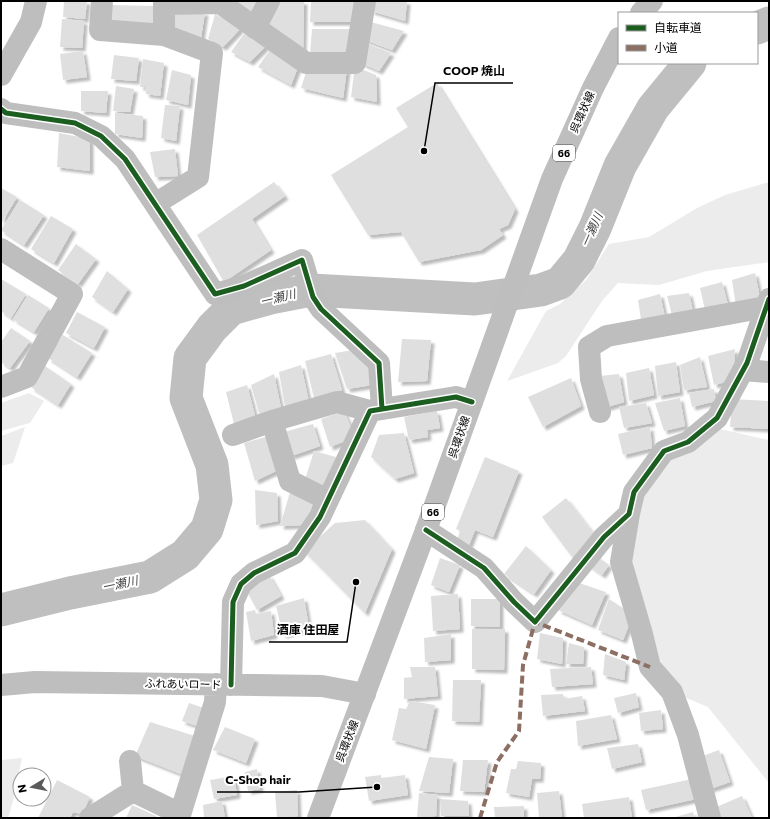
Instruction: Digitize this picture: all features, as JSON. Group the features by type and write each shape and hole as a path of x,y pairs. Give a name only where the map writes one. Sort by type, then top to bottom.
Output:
{"street":[{"path":"1,75 31,22 36,1"},
{"path":"102,1 100,30 164,35 212,54 198,177 155,204"},
{"path":"255,28 269,1"},
{"path":"164,35 164,4 220,3 306,64 355,63 366,1"},
{"path":"642,12 652,1"},
{"name":"呉環状線","path":"318,818 426,530 552,179 593,88 618,40"},
{"path":"1,109 6,113 75,123 100,136 125,159 215,294 244,286 302,260 312,297 321,309 379,363 376,410 320,517 295,553 254,573 241,584 233,602 224,684 215,702 180,816 133,791"},
{"path":"1,249 72,294 27,377 4,379"},
{"path":"710,818 688,735 672,692 650,667 621,562 634,492 664,451 688,442 717,418 747,363 768,303"},
{"path":"600,412 592,379 589,347 607,336 768,303"},
{"path":"743,370 769,372"},
{"path":"233,435 272,421 337,402 376,410 456,397 472,402"},
{"path":"272,421 290,481 328,500"},
{"path":"426,530 484,568 514,602 535,622 604,537 630,514"},
{"name":"ふれあいロード","path":"1,685 36,682 322,686 365,694"},
{"path":"130,761 133,791"},
{"path":"90,818 133,791"}],"shaded area":[{"path":"769,182 769,262 707,271 659,285 618,283 602,301 566,356 558,363 507,381 546,311 560,304 586,280 609,244 649,237 697,208 725,195"},
{"path":"29,393 44,401 30,423 1,431 1,403"},
{"path":"25,427 13,463 1,466 1,436"},
{"path":"711,427 769,440 769,783 708,707 672,692 621,562 654,466"},
{"path":"22,758 20,767 12,767 12,804 8,818 1,818 1,760"}],"building":[{"path":"64,1 87,1 85,19 63,17"},
{"path":"231,1 258,1 251,13"},
{"path":"277,1 304,1 303,55 268,27"},
{"path":"311,1 359,1 354,22 310,22"},
{"path":"372,1 407,1 405,21 371,11"},
{"path":"111,5 156,6 154,26 110,22"},
{"path":"171,12 205,12 201,38 170,31"},
{"path":"215,14 241,28 223,47 208,39"},
{"path":"62,19 84,21 82,48 60,47"},
{"path":"367,21 404,31 392,50 365,40"},
{"path":"312,29 353,29 350,56 310,54"},
{"path":"246,31 266,46 250,62 231,52"},
{"path":"366,43 391,53 379,71 361,63"},
{"path":"272,47 298,67 291,85 258,67"},
{"path":"83,51 87,77 63,80 60,54"},
{"path":"114,55 139,58 136,81 111,79"},
{"path":"143,59 164,63 160,96 146,94 145,87 140,87"},
{"path":"307,69 347,69 343,98 301,88"},
{"path":"361,69 376,75 377,102 351,97 354,73"},
{"path":"172,70 191,75 188,105 166,100"},
{"path":"437,83 515,209 508,225 499,229 503,235 481,250 419,262 401,232 368,235 331,175 408,127 396,108"},
{"path":"116,86 134,89 130,112 113,111"},
{"path":"81,91 108,91 106,113 81,111"},
{"path":"165,105 180,106 176,141 161,138"},
{"path":"115,113 143,116 142,138 115,134"},
{"path":"59,133 90,139 90,171 57,167"},
{"path":"175,149 178,176 155,177 150,152"},
{"path":"274,182 285,196 252,219 271,250 224,282 197,235"},
{"path":"1,188 17,197 1,224"},
{"path":"20,200 44,215 24,245 1,230"},
{"path":"51,216 73,229 54,263 31,249"},
{"path":"76,244 96,259 78,284 58,270"},
{"path":"107,271 128,289 113,312 92,297"},
{"path":"755,273 760,298 736,306 732,280"},
{"path":"1,279 26,294 11,318 1,311"},
{"path":"722,282 729,309 706,314 700,288"},
{"path":"689,293 694,316 673,319 667,296"},
{"path":"660,294 666,322 642,326 638,300"},
{"path":"28,295 49,308 34,332 13,319"},
{"path":"77,312 105,327 94,348 66,333"},
{"path":"11,328 30,341 10,368 1,362 1,342"},
{"path":"63,335 92,353 77,377 48,358"},
{"path":"402,339 431,340 427,381 398,382"},
{"path":"735,349 733,380 714,385 708,356"},
{"path":"353,350 372,364 372,385 347,389 335,353"},
{"path":"331,354 342,390 314,398 305,361"},
{"path":"700,357 707,387 684,390 680,365"},
{"path":"676,362 680,392 658,396 655,366"},
{"path":"301,365 309,402 285,407 279,372"},
{"path":"45,366 71,384 58,405 31,387"},
{"path":"649,368 654,395 629,401 626,373"},
{"path":"274,374 281,408 260,416 251,385"},
{"path":"619,374 624,402 604,408 599,376"},
{"path":"571,378 581,406 543,427 528,397"},
{"path":"247,385 256,419 234,424 226,392"},
{"path":"714,389 716,401 692,407 689,393"},
{"path":"680,398 685,426 664,431 655,403"},
{"path":"732,399 769,401 769,429 730,427"},
{"path":"646,403 652,423 624,428 619,407"},
{"path":"344,411 355,437 330,447 321,419"},
{"path":"437,411 440,428 427,430 428,437 409,440 404,417"},
{"path":"313,424 320,446 291,456 284,432"},
{"path":"650,427 652,448 623,455 618,434"},
{"path":"404,433 414,473 395,479 371,457 379,435"},
{"path":"269,436 278,470 255,481 244,443"},
{"path":"314,451 336,457 325,489 304,483"},
{"path":"485,457 519,471 493,537 475,530 469,545 457,540 460,531 456,529"},
{"path":"291,489 315,498 305,525 280,526"},
{"path":"255,490 277,493 278,521 256,525"},
{"path":"566,498 597,538 572,557 542,517"},
{"path":"365,520 392,549 365,613 304,551 335,523"},
{"path":"526,546 551,570 534,594 504,574"},
{"path":"594,554 609,565 602,575 587,564"},
{"path":"440,558 460,565 449,592 431,585"},
{"path":"269,575 281,596 257,610 245,588"},
{"path":"576,582 606,592 592,625 558,610"},
{"path":"458,594 460,629 433,631 431,596"},
{"path":"304,598 309,628 283,635 276,606"},
{"path":"471,599 500,599 500,627 471,626"},
{"path":"609,599 633,615 623,640 598,630"},
{"path":"255,610 256,614 271,611 274,635 251,641 246,612"},
{"path":"472,629 505,629 504,670 472,669"},
{"path":"540,633 563,638 562,664 537,659"},
{"path":"451,634 451,660 425,662 424,638"},
{"path":"569,643 584,647 583,664 566,664"},
{"path":"605,654 626,662 624,680 603,675"},
{"path":"410,667 435,667 438,696 404,699 404,678 412,677"},
{"path":"591,667 593,684 552,687 550,669"},
{"path":"453,680 481,680 479,722 452,721"},
{"path":"636,693 639,707 618,713 614,698"},
{"path":"563,694 564,699 582,696 585,711 543,716 541,695"},
{"path":"410,701 435,705 426,749 392,740 399,708 406,709"},
{"path":"189,703 207,709 200,727 182,721"},
{"path":"661,710 663,729 641,731 639,713"},
{"path":"611,715 617,739 578,746 576,721"},
{"path":"150,722 195,736 181,774 135,756"},
{"path":"225,727 255,739 246,763 213,750"},
{"path":"638,744 642,762 612,769 607,748"},
{"path":"719,750 730,782 710,789 700,757"},
{"path":"429,757 453,759 449,793 419,791"},
{"path":"463,760 488,760 484,792 460,791"},
{"path":"518,761 541,763 540,779 532,779 529,797 506,793 511,769 516,769"},
{"path":"257,769 260,789 248,791 245,772"},
{"path":"381,775 381,778 405,775 408,795 369,801 365,777"},
{"path":"234,776 237,795 214,799 210,780"},
{"path":"692,779 696,799 646,810 641,790"},
{"path":"57,780 90,797 82,814 73,812 70,818 38,818 44,807 52,807 52,790"},
{"path":"297,790 298,816 277,818 275,792"},
{"path":"559,791 562,818 539,818 537,793"},
{"path":"419,793 437,795 436,816 417,817"},
{"path":"742,796 752,818 718,818 714,808"},
{"path":"629,797 632,818 584,818 582,804"},
{"path":"440,799 468,801 469,816 441,816"},
{"path":"222,801 225,818 204,818 203,805"},
{"path":"132,805 156,816 156,818 126,818"},
{"path":"524,806 524,818 495,818 494,807"},
{"path":"693,812 695,818 672,818"}],"waterway":[{"name":"一瀬川","path":"758,28 769,23"},
{"name":"一瀬川","path":"1,610 70,593 150,577 185,555 207,529 216,500 212,465 186,398 190,358 212,328 231,309 270,298 311,290 475,299 541,290 560,283 579,260 595,228 620,166 653,108 689,64"}],"marked path":[{"path":"480,818 497,762 519,731 523,665 535,622 650,667"}],"cycle path":[{"path":"1,109 6,113 75,123 101,136 125,159 215,294 244,286 302,260 313,297 321,309 379,363 382,409"},
{"path":"426,530 484,568 514,602 535,622 604,537 629,514 634,492 664,451 688,442 717,418 747,363 769,299"},
{"path":"231,685 233,602 241,584 254,573 295,553 320,517 370,411 456,397 472,402"}],"place":[{"name":"COOP 焼山","path":"424,151"},
{"name":"酒庫 住田屋","path":"356,582"},
{"name":"C-Shop hair","path":"377,787"}]}
